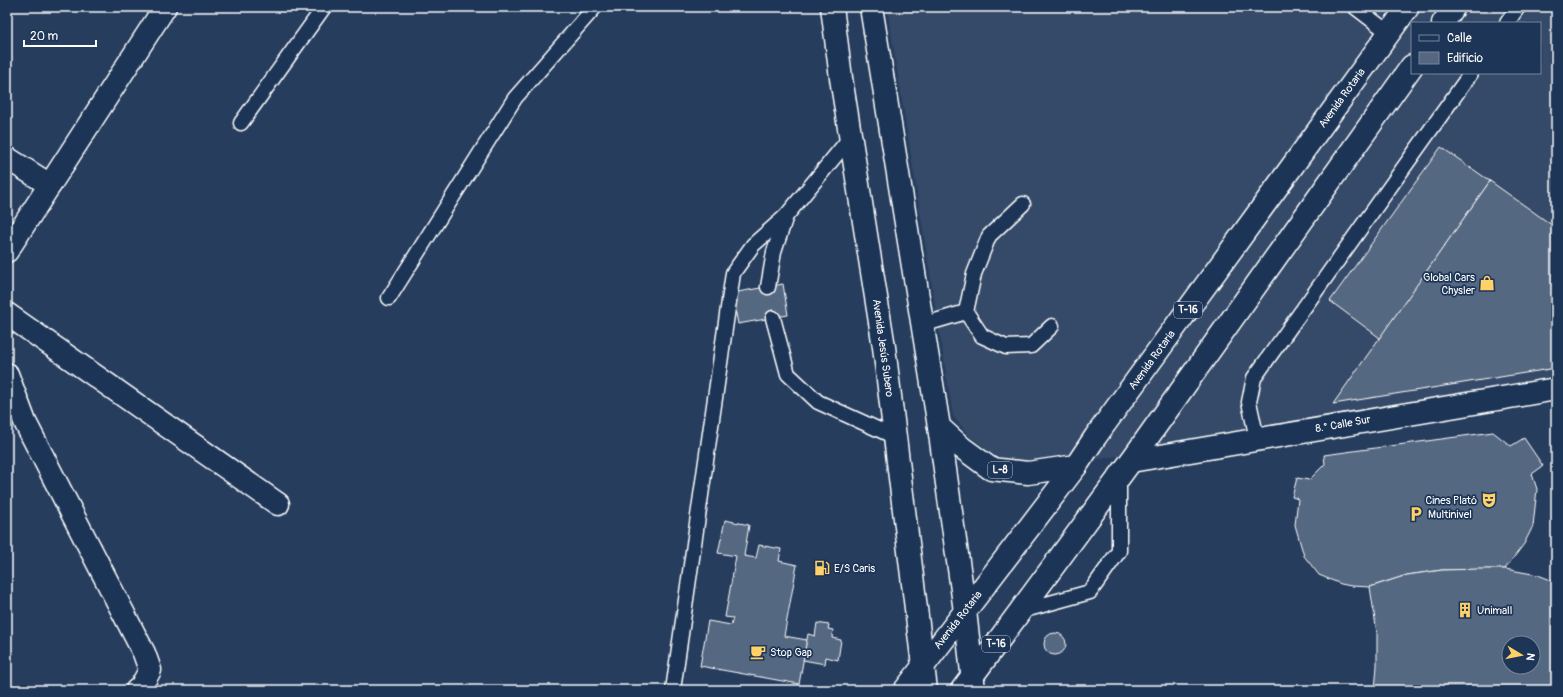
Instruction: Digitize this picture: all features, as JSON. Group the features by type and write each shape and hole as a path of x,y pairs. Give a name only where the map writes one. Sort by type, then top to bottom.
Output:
{"main road":[{"path":"7,251 165,7"},
{"name":"Avenida Jesús Subero","path":"832,7 850,138 884,346 926,690"},
{"path":"871,7 938,427 965,611 969,686"},
{"name":"Avenida Rotaria","path":"905,690 1076,466 1096,436 1408,7"},
{"path":"1444,22 1454,7"},
{"name":"T-16","path":"969,686 1021,611 1411,67"},
{"path":"7,158 50,185"},
{"path":"7,314 278,504"},
{"path":"7,374 25,422 144,653 150,670 141,687 137,690"},
{"name":"8.° Calle Sur","path":"1125,468 1257,439 1556,388"},
{"name":"L-8","path":"938,427 961,447 991,469 1028,473 1076,466"}],"lane":[{"path":"241,123 324,7"},
{"path":"389,298 515,98 595,7"},
{"path":"1354,7 1389,33"},
{"path":"1508,22 1518,7"},
{"path":"1257,439 1249,402 1254,378 1470,74"},
{"path":"673,690 733,273 753,245 786,216 850,138"},
{"path":"1023,204 989,236 974,274 966,312 982,336 1006,347 1032,346 1052,326"},
{"path":"768,287 774,252 786,216"},
{"path":"922,325 966,312"},
{"path":"773,318 788,374 818,402 895,437"},
{"path":"1021,611 1090,592 1119,550 1125,468"}],"shaded area":[{"path":"887,7 1556,7 1556,386 1100,459 1025,462 995,456 969,436 953,416"}],"building":[{"path":"1441,147 1490,181 1380,338 1330,301"},
{"name":"Global Cars Chysler","path":"1490,181 1556,228 1556,368 1333,404"},
{"path":"783,284 788,315 738,324 732,293"},
{"name":"Multinivel","path":"1493,432 1511,446 1524,438 1543,466 1532,474 1537,489 1533,526 1524,544 1505,569 1442,570 1407,575 1370,587 1351,586 1341,584 1319,575 1304,556 1295,525 1298,499 1292,497 1297,478 1309,480 1325,464 1324,455"},
{"path":"725,520 749,525 744,556 756,558 759,545 781,549 779,561 797,565 784,636 807,640 799,684 700,666 708,621 731,625 733,618 725,617 736,556 718,553"},
{"name":"Unimall","path":"1505,569 1538,575 1556,582 1556,690 1375,690 1377,633 1370,587 1407,575 1442,570"},
{"path":"817,623 829,625 828,629 833,630 832,638 841,640 838,660 826,657 825,664 803,660 808,634 815,636"},
{"path":"1055,633 1063,636 1066,644 1063,652 1055,655 1047,652 1044,644 1047,636"}],"place":[{"name":"Global Cars Chysler","path":"1487,283"},
{"name":"Cines Plató","path":"1489,500"},
{"name":"Multinivel","path":"1416,514"},
{"name":"E/S Caris","path":"822,568"},
{"name":"Unimall","path":"1465,610"},
{"name":"Stop Gap","path":"758,652"}]}
